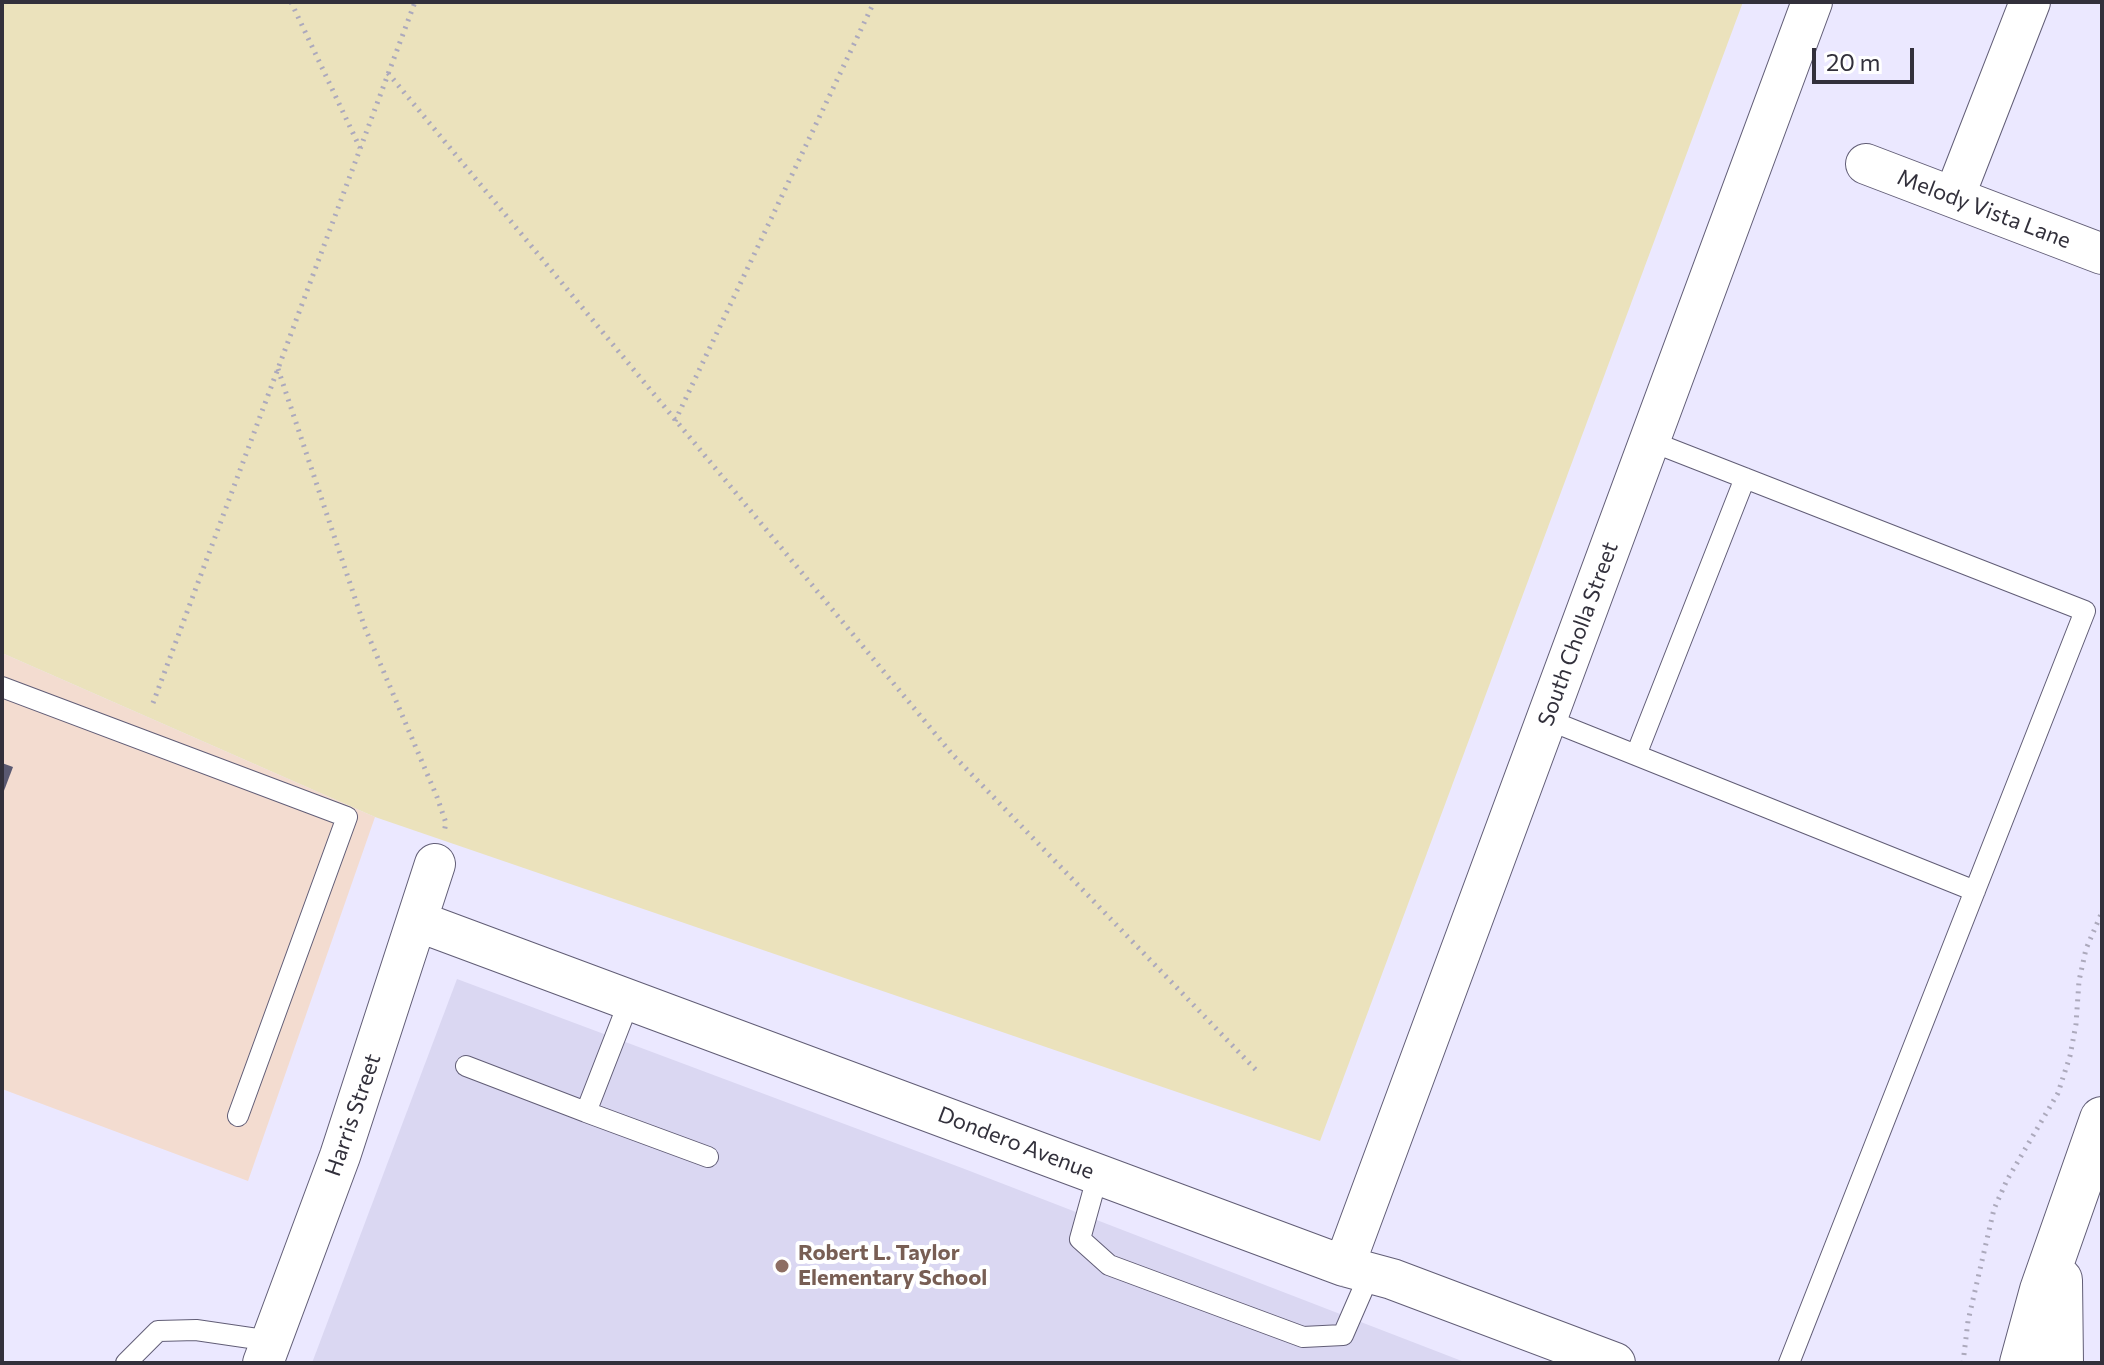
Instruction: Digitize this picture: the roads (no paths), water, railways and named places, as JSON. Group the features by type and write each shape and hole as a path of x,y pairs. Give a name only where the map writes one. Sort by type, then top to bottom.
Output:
{"main road":[{"path":"2022,1363 2042,1290 2102,1119"},
{"path":"2059,1242 2061,1363"}],"street":[{"name":"South Cholla Street","path":"1357,1269 1546,719 1812,2"},
{"path":"1954,197 2030,2"},
{"name":"Melody Vista Lane","path":"1866,164 2102,254"},
{"name":"Harris Street","path":"267,1352 340,1156 435,864"},
{"name":"Dondero Avenue","path":"417,921 1615,1363"}],"lane":[{"path":"1650,441 2085,611 1789,1363"},
{"path":"1636,755 1745,478"},
{"path":"2,687 347,817 238,1116"},
{"path":"1546,719 1975,891"},
{"path":"586,1112 630,999"},
{"path":"466,1066 708,1157"},
{"path":"1098,1174 1080,1239 1109,1265 1303,1337 1343,1335 1357,1269"},
{"path":"126,1363 158,1331 196,1330 267,1352"}],"place":[{"name":"Robert L. Taylor Elementary School","path":"782,1266"}]}
